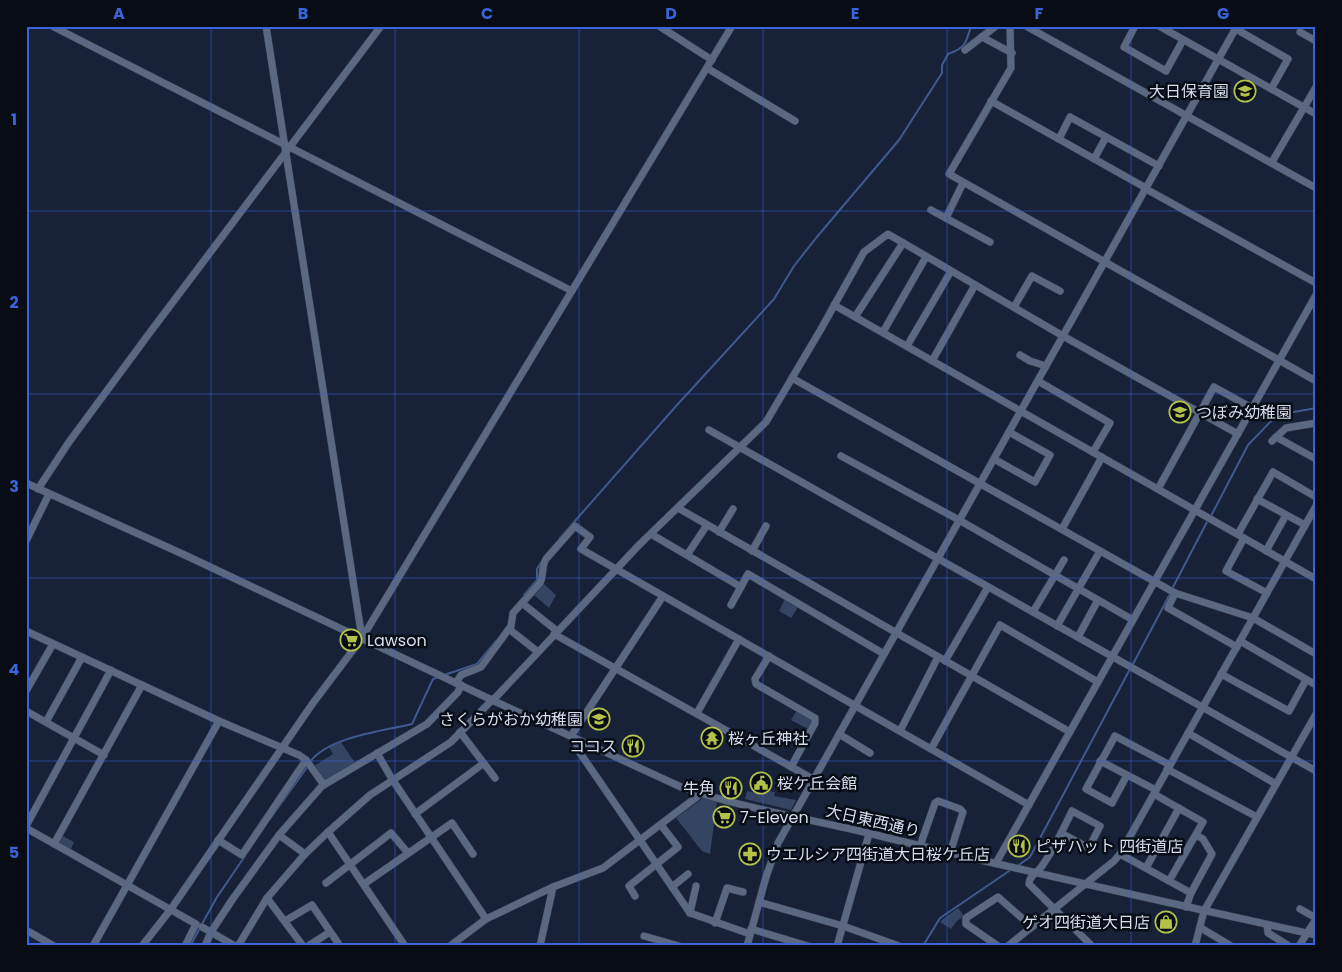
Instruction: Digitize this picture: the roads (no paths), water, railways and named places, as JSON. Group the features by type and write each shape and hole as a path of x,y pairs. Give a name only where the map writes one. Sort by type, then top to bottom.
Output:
{"street":[{"path":"52,26 287,149 572,290"},
{"path":"266,26 287,149 362,638"},
{"path":"38,488 69,442 151,330 381,26"},
{"path":"659,26 712,60"},
{"path":"142,946 171,909 282,747 362,638 732,26"},
{"path":"965,50 996,26"},
{"path":"1010,26 1012,68 949,174 1316,381"},
{"path":"1026,26 1316,188"},
{"path":"1135,26 1124,47 1166,71 1183,40"},
{"path":"1159,26 1316,114"},
{"path":"747,946 776,845 1237,28 1288,59 1271,89"},
{"path":"1300,32 1316,41"},
{"path":"982,37 1012,53"},
{"path":"707,68 795,121"},
{"path":"1272,162 1316,87"},
{"path":"991,101 1316,283"},
{"path":"1059,139 1070,117 1159,166"},
{"path":"1094,159 1106,137"},
{"path":"946,218 963,183"},
{"path":"931,210 990,242"},
{"path":"202,926 237,946 267,898 305,854 370,795 451,742 496,697 651,534 766,422 864,252 888,234 1063,336 1238,434"},
{"path":"855,317 903,243"},
{"path":"882,332 926,256"},
{"path":"907,346 951,271"},
{"path":"1014,307 1032,276 1060,291"},
{"path":"932,361 975,285"},
{"path":"996,863 1316,296"},
{"path":"834,305 1316,579"},
{"path":"1020,355 1030,361 1046,366"},
{"path":"792,378 1176,593 1253,618 1316,654"},
{"path":"1038,381 1110,423 1093,452"},
{"path":"1158,489 1214,387 1252,408"},
{"path":"1316,423 1286,428 1274,439 1316,459"},
{"path":"709,430 1316,771"},
{"path":"994,459 1035,482 1050,455 1009,432"},
{"path":"841,456 959,520 1133,620"},
{"path":"1062,530 1102,457"},
{"path":"1267,594 1226,571 1257,499 1273,472 1316,497"},
{"name":"大日東西通り","path":"26,483 681,787 792,817 1316,936"},
{"path":"26,541 50,494"},
{"path":"1257,499 1305,526"},
{"path":"1008,946 1114,861 1120,854 1316,506"},
{"path":"678,508 1070,732"},
{"path":"719,532 733,509"},
{"path":"1266,551 1286,515"},
{"path":"688,556 707,525"},
{"path":"205,946 211,932 232,900 279,835 324,785 427,724 458,692 461,675 481,667 511,626 513,613 540,583 543,564 575,526 590,537 581,548 1029,805"},
{"path":"752,551 766,526"},
{"path":"651,534 741,587"},
{"path":"1057,626 1100,550"},
{"path":"1033,612 1064,560"},
{"path":"731,605 748,574 884,654"},
{"path":"900,731 942,659 988,587"},
{"path":"1176,593 1168,608 1316,685"},
{"path":"571,736 663,596"},
{"path":"1078,637 1098,600"},
{"path":"522,603 555,633 813,780"},
{"path":"931,749 1000,625 1098,682"},
{"path":"509,629 538,652"},
{"path":"26,632 282,747 306,760 324,785"},
{"path":"697,713 739,639"},
{"path":"26,691 53,644"},
{"path":"769,656 755,678 756,684 815,718 815,722 791,767"},
{"path":"46,722 82,657"},
{"path":"110,670 26,827 196,924 185,946"},
{"path":"1221,674 1289,711 1306,680"},
{"path":"54,844 142,685"},
{"path":"26,711 104,755"},
{"path":"1195,946 1204,911 1316,714"},
{"path":"93,946 219,720"},
{"path":"460,732 495,778"},
{"path":"1188,733 1276,784"},
{"path":"839,734 870,753"},
{"path":"1127,775 1112,803 1086,789 1115,736 1257,817"},
{"path":"580,741 578,750 690,913 716,923 808,946"},
{"path":"377,753 392,779 486,919"},
{"path":"218,840 242,856 306,760"},
{"path":"1100,762 1127,775 1203,822 1169,881"},
{"path":"415,814 484,763"},
{"path":"450,946 486,919 553,887 603,868 661,825 698,796 699,793"},
{"path":"920,846 935,803 938,801 960,809 963,812 950,853"},
{"path":"1146,868 1179,808"},
{"path":"1061,833 1089,848 1100,826 1072,811 1042,868 1029,881 1029,884 1092,946"},
{"path":"364,884 452,823 472,854"},
{"path":"635,896 629,886 678,847 661,825"},
{"path":"328,832 406,946"},
{"path":"326,883 391,833 408,853"},
{"path":"837,946 869,834"},
{"path":"279,835 305,854"},
{"path":"1186,907 1191,893 1212,854 1203,839 1196,835"},
{"path":"1120,854 1191,893"},
{"path":"672,887 688,874"},
{"path":"690,913 696,886"},
{"path":"540,946 553,887"},
{"path":"716,923 727,888 743,892"},
{"path":"998,946 966,924 966,918 998,897 1032,927"},
{"path":"267,898 303,946"},
{"path":"759,902 843,926 899,946"},
{"path":"285,921 312,905 340,946"},
{"path":"1299,946 1316,919 1300,909"},
{"path":"1267,925 1268,933 1289,946"},
{"path":"1201,928 1231,946"},
{"path":"26,930 54,946"},
{"path":"308,946 330,932"},
{"path":"644,936 679,946"}],"waterway":[{"path":"560,538 677,405 774,299 794,266 816,238 899,140 942,73 942,65 948,54 958,50 964,44 971,26"},
{"path":"1211,516 1248,445 1277,415 1316,408"},
{"path":"1172,589 1208,520"},
{"path":"524,595 537,580 537,569 542,561"},
{"path":"1133,664 1170,594"},
{"path":"444,675 477,664 496,641"},
{"path":"1016,867 1030,857 1130,669"},
{"path":"310,762 318,753 329,746 357,736 412,724 433,679 439,677"},
{"path":"270,819 308,766"},
{"path":"202,924 217,897 245,856"},
{"path":"923,946 940,918 1012,869"},
{"path":"190,946 200,928"}],"place":[{"name":"大日保育園","path":"1245,91"},
{"name":"つぼみ幼稚園","path":"1180,412"},
{"name":"Lawson","path":"351,640"},
{"name":"さくらがおか幼稚園","path":"599,719"},
{"name":"桜ヶ丘神社","path":"712,738"},
{"name":"ココス","path":"633,746"},
{"name":"桜ケ丘会館","path":"761,783"},
{"name":"牛角","path":"731,788"},
{"name":"7-Eleven","path":"724,817"},
{"name":"ピザハット 四街道店","path":"1019,846"},
{"name":"ウエルシア四街道大日桜ケ丘店","path":"750,854"},
{"name":"ゲオ四街道大日店","path":"1166,922"}]}
